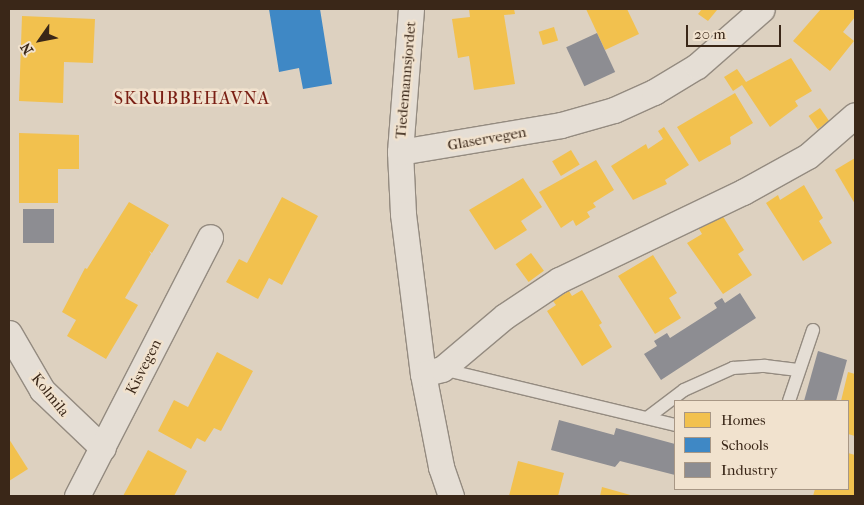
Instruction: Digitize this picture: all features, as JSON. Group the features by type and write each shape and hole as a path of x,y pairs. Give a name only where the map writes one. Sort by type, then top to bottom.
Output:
{"street":[{"name":"Tiedemannsjordet","path":"400,152 411,9"},
{"name":"Glaservegen","path":"400,152 561,125 614,110 654,92 697,66 762,9"},
{"path":"433,372 504,316 559,280 744,192 808,156 855,115"},
{"path":"400,152 410,282 433,372 441,467 451,496"},
{"name":"Kisvegen","path":"77,496 210,237"},
{"name":"Kolmila","path":"9,333 42,390 103,448"}],"lane":[{"path":"788,400 813,330"},
{"path":"647,418 684,390 733,368 764,366 798,370"},
{"path":"433,372 674,425"}],"building: Homes":[{"path":"469,9 514,9 515,14 504,15 515,84 474,90 469,56 458,58 452,19 470,17"},
{"path":"586,9 627,9 639,34 605,50"},
{"path":"702,9 717,10 708,21 698,14"},
{"path":"821,9 855,10 855,17 843,32 854,41 830,71 793,41"},
{"path":"22,16 95,19 93,63 64,62 63,103 19,101"},
{"path":"554,27 558,40 543,45 539,32"},
{"path":"791,58 812,91 795,101 798,106 770,127 742,85 733,91 724,77 737,69 746,82"},
{"path":"735,93 753,123 730,137 731,144 699,162 677,127"},
{"path":"820,108 829,121 818,129 809,116"},
{"path":"664,127 689,165 665,180 667,184 633,200 611,166 646,144 648,149 663,139 658,131"},
{"path":"19,133 79,135 79,169 58,169 58,203 19,203"},
{"path":"571,150 580,165 561,176 552,161"},
{"path":"855,158 855,204 835,170"},
{"path":"596,160 614,190 593,203 596,207 587,212 590,217 576,226 573,220 561,228 539,192"},
{"path":"523,178 542,207 521,221 527,230 495,250 469,210"},
{"path":"804,185 823,218 819,221 832,243 803,261 766,203 778,195 780,200"},
{"path":"282,197 318,216 282,285 269,278 258,299 226,282 239,259 247,263"},
{"path":"129,202 169,225 152,253 149,251 151,254 125,298 138,305 106,359 67,336 76,320 62,312 85,268 87,269"},
{"path":"722,215 744,250 738,254 752,275 723,294 687,243 702,234 699,229"},
{"path":"531,253 544,271 529,282 516,264"},
{"path":"653,255 677,293 669,298 681,318 655,334 618,276"},
{"path":"582,290 602,323 599,325 612,347 582,366 547,311 556,305 553,301 569,291 572,296"},
{"path":"217,352 253,371 221,431 214,428 205,442 197,438 191,449 158,431 174,400 188,407"},
{"path":"848,372 855,374 855,436 849,434 849,400 841,400"},
{"path":"9,439 28,469 9,481"},
{"path":"148,450 187,471 174,496 123,496"},
{"path":"849,453 855,455 855,496 813,496 815,490 849,490"},
{"path":"518,461 564,473 558,496 509,496"},
{"path":"602,487 634,496 600,496"}],"building: Schools":[{"path":"269,9 320,9 332,84 303,89 299,68 279,72"}],"building: Industry":[{"path":"597,33 615,72 584,86 566,47"},
{"path":"23,209 54,209 54,243 23,243"},
{"path":"740,293 756,318 661,380 644,354 657,346 654,341 667,333 670,338 717,308 714,303 722,298 725,303"},
{"path":"818,351 847,360 836,400 804,400"},
{"path":"559,420 614,435 616,428 674,444 674,475 620,461 615,467 551,450"}],"district":[{"name":"SKRUBBEHAVNA","path":"192,99"}]}
